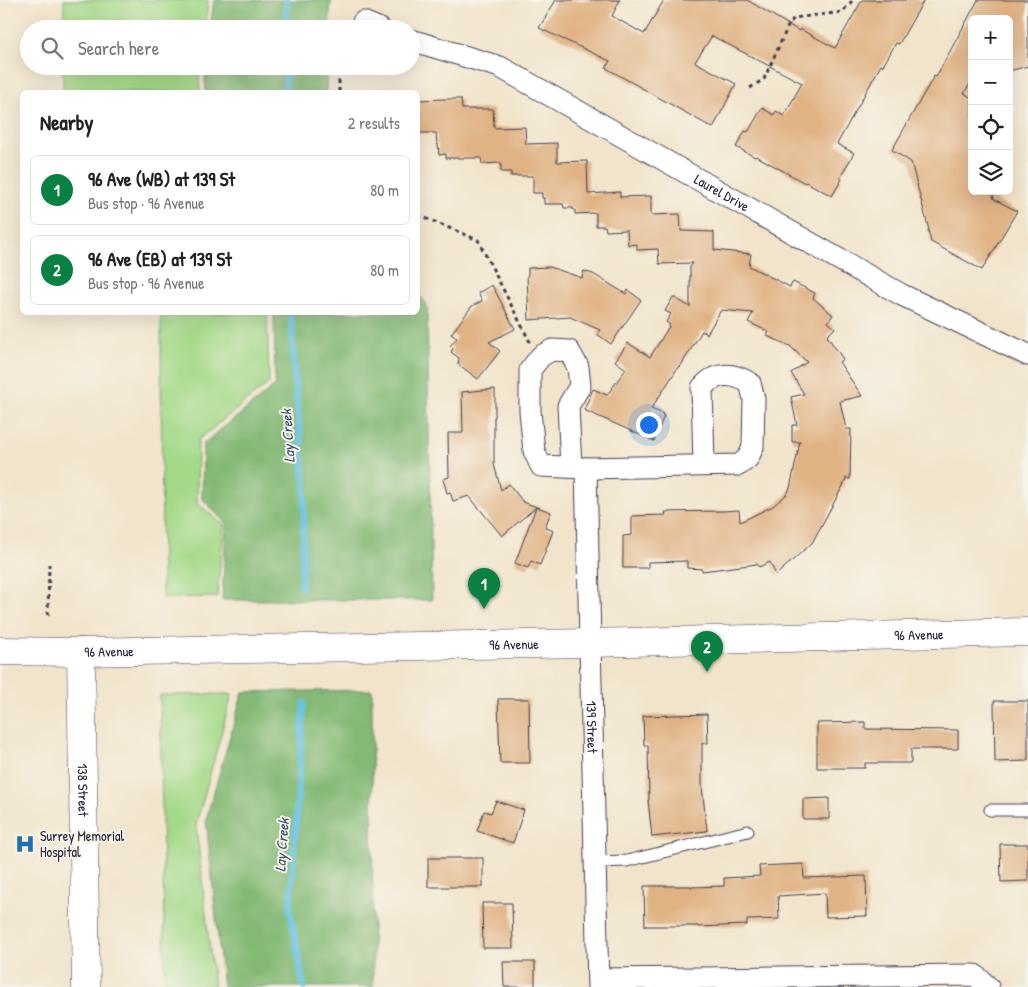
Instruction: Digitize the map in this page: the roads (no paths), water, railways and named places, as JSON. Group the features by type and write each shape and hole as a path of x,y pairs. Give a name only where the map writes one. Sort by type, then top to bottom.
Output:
{"main road":[{"name":"96 Avenue","path":"0,651 81,652 590,643 1028,632"},
{"name":"138 Street","path":"81,652 86,987"}],"street":[{"name":"Laurel Drive","path":"420,43 500,67 902,295 1028,355"},
{"name":"139 Street","path":"598,983 590,643 579,467 568,406 580,386 578,366 569,351 552,350 542,356 530,370 530,411 534,451 541,466 579,467 704,465"},
{"path":"598,983 975,975 988,987"}],"lane":[{"path":"990,810 1028,810"},
{"path":"596,862 627,861 748,832"}],"waterway":[{"name":"Lay Creek","path":"286,20 287,0"},
{"name":"Lay Creek","path":"285,90 286,75"},
{"name":"Lay Creek","path":"291,315 294,372 305,484 301,587"},
{"name":"Lay Creek","path":"304,703 290,910 304,987"}],"place":[{"name":"96 Ave (WB) at 139 St","path":"484,609"},
{"name":"96 Ave (EB) at 139 St","path":"707,672"},
{"name":"Surrey Memorial Hospital","path":"25,844"}]}
